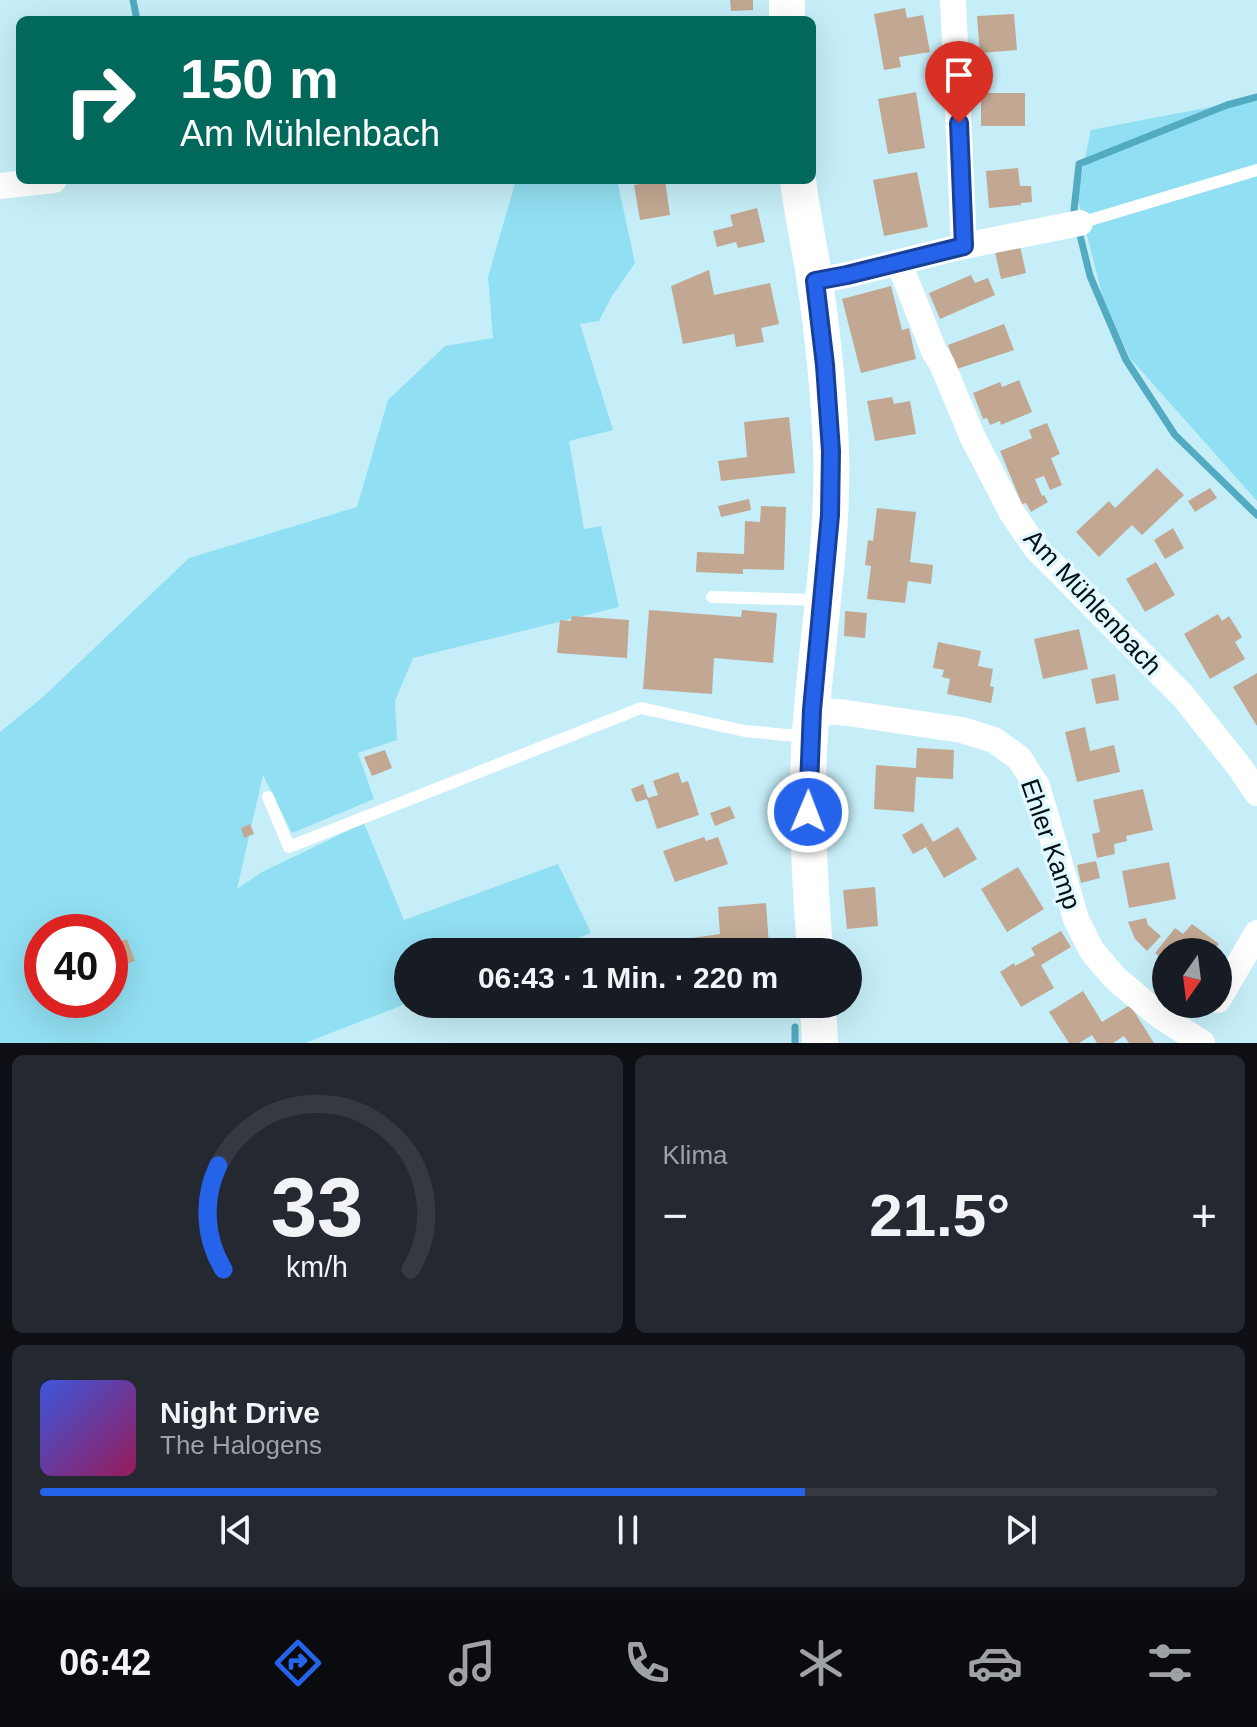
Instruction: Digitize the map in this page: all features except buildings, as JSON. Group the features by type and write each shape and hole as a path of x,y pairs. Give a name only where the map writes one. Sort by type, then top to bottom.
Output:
{"street":[{"path":"953,0 964,246"},
{"path":"799,184 815,281 831,451 830,515 811,724 808,836 814,938"},
{"path":"815,281 1080,223"},
{"name":"Am Mühlenbach","path":"899,263 973,438 1012,513 1037,549 1183,696 1257,793"},
{"name":"Ehler Kamp","path":"811,724 847,713 962,730 994,740 1019,758 1037,786 1076,919 1092,951 1115,978 1159,1015 1198,1041"},
{"path":"1232,976 1257,933"},
{"path":"819,1018 820,1043"},
{"path":"1198,1041 1209,1018"}],"lane":[{"path":"1080,223 1257,170"},
{"path":"712,597 822,600"},
{"path":"268,797 289,847 641,708 745,731 811,724"}],"shaded area":[{"path":"1257,98 1257,501 1130,358 1103,298 1077,196 1091,130"},
{"path":"515,184 618,184 635,263 599,321 580,324 613,430 569,441 584,529 601,526 619,607 413,658 395,701 397,740 358,753 374,799 292,833 263,775 237,889 262,872 364,823 404,920 558,864 591,933 578,938 394,938 394,1008 305,1043 0,1043 0,732 43,697 189,558 357,507 388,400 445,346 493,338 488,277"}],"waterway":[{"path":"133,0 136,16"},
{"path":"1074,210 1079,164 1227,105 1257,97"},
{"path":"1079,231 1090,276 1126,360 1175,435 1257,515"},
{"path":"795,1027 795,1043"}],"route":[{"path":"808,812 812,710 830,515 831,451 815,281 964,246 959,123"}]}
